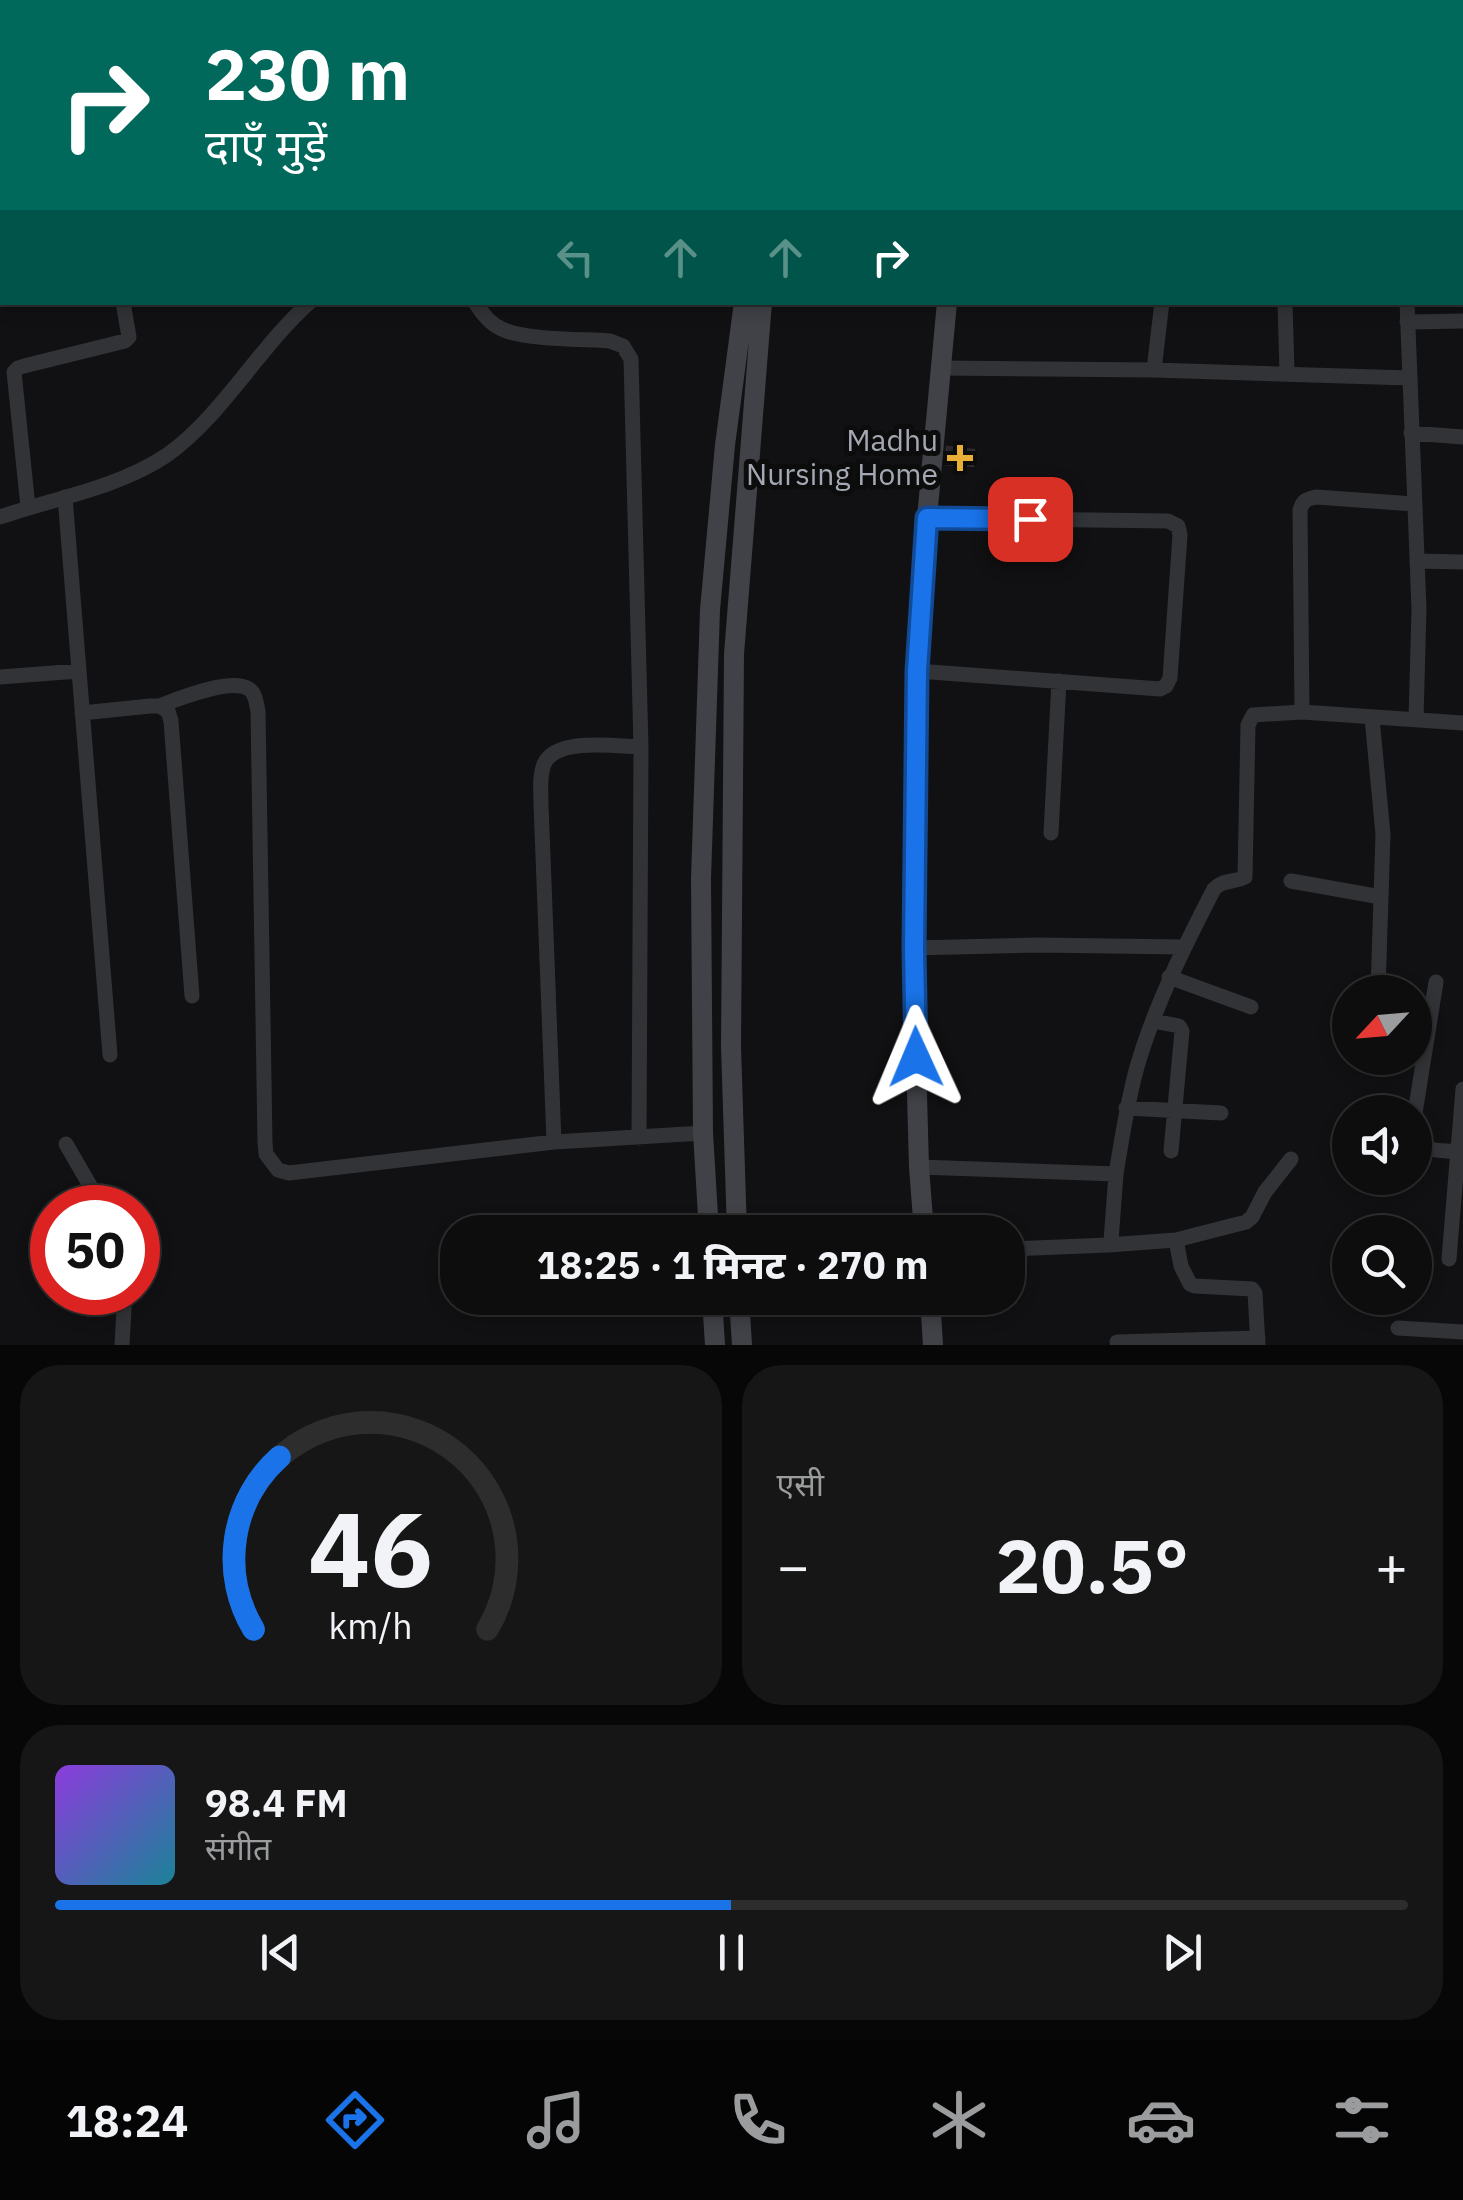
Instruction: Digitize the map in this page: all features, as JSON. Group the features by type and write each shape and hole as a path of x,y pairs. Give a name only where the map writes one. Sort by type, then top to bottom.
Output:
{"main road":[{"path":"707,1215 701,879 710,610 724,445 744,305"},
{"path":"736,1215 731,1047 734,654 762,305"},
{"path":"923,1215 914,948 917,671 948,305"},
{"path":"713,1315 715,1345"},
{"path":"739,1315 742,1345"},
{"path":"931,1315 933,1345"}],"street":[{"path":"28,508 14,372 24,366 125,341 129,330 125,305"},
{"path":"0,518 95,488 166,455 190,436 307,305"},
{"path":"477,305 502,330 610,341 623,346 631,359 640,747 640,1138"},
{"path":"1154,370 1162,305"},
{"path":"1285,305 1287,374"},
{"path":"1407,305 1419,609 1416,720"},
{"path":"1408,322 1463,321"},
{"path":"940,368 1410,378"},
{"path":"1411,434 1463,437"},
{"path":"65,497 110,1055"},
{"path":"1302,712 1302,503 1316,498 1414,504"},
{"path":"917,671 1160,689 1166,686 1170,678 1180,534 1178,526 1168,521 927,518"},
{"path":"1417,561 1463,562"},
{"path":"0,677 79,671"},
{"path":"1051,832 1059,681"},
{"path":"82,713 159,706 196,692 241,686 256,697 265,1142 266,1154 278,1170 289,1172 554,1142 703,1133"},
{"path":"159,706 168,711 172,721 192,996"},
{"path":"1108,1246 1126,1108 1153,1021 1170,977 1214,889 1223,882 1245,877 1248,720 1252,714 1302,712 1463,722"},
{"path":"1372,718 1382,812 1379,975"},
{"path":"554,1142 541,804 545,761 558,750 574,746 640,747"},
{"path":"1291,880 1382,897"},
{"path":"914,948 1036,944 1184,947"},
{"path":"1170,977 1252,1006"},
{"path":"1418,1095 1436,982"},
{"path":"1153,1021 1182,1030 1172,1150"},
{"path":"1449,1259 1463,1089"},
{"path":"1126,1108 1221,1113"},
{"path":"66,1144 90,1185"},
{"path":"1432,1148 1456,1152"},
{"path":"1025,1248 1176,1240 1246,1222 1291,1159"},
{"path":"919,1166 1116,1174"},
{"path":"1117,1342 1258,1341 1252,1289 1190,1284 1181,1266 1176,1240"},
{"path":"122,1345 123,1315"},
{"path":"1398,1328 1463,1332"}],"building":[{"path":"947,447 974,450 973,466 946,464"}],"place":[{"name":"Madhu Nursing Home","path":"960,458"}],"route":[{"path":"916,1057 917,671 927,518 1030,519"}]}
